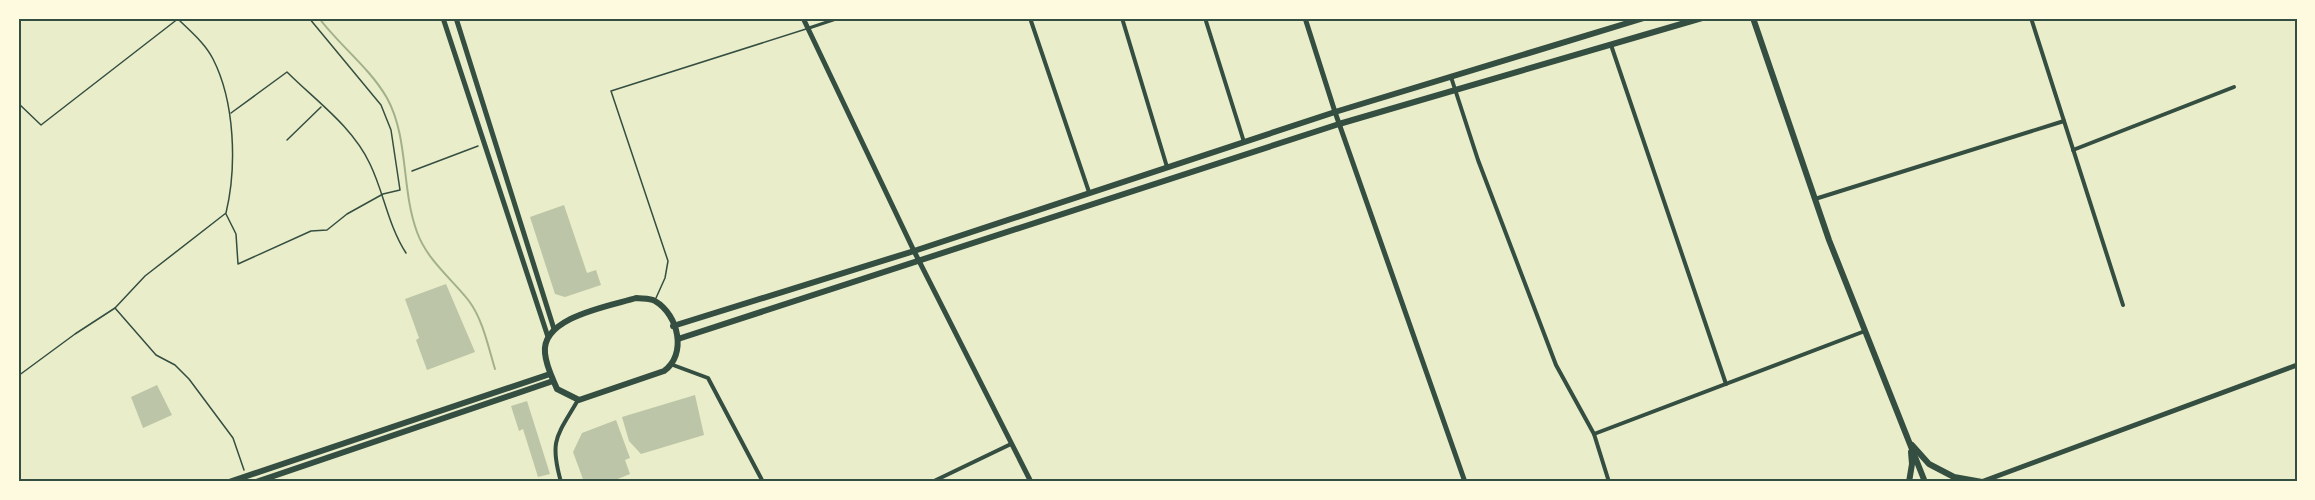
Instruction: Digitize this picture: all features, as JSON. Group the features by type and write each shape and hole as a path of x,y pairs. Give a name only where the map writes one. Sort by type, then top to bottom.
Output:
{"main road":[{"path":"443,18 548,337"},
{"path":"456,18 554,329"},
{"path":"802,18 914,251 1031,482"},
{"path":"1305,18 1339,124 1465,482"},
{"path":"673,326 914,251 1335,112 1644,18"},
{"path":"678,339 1339,124 1702,18"},
{"path":"1752,18 1815,199 1925,482"},
{"path":"636,298 654,300 667,312 678,339 679,349 673,365 664,371 579,400 556,389 545,352 548,337 559,323 636,298"},
{"path":"1909,442 1929,464 1954,477 1982,482 2297,365"},
{"path":"229,482 550,374"},
{"path":"256,482 553,381"},
{"path":"1909,442 1912,464 1909,482"}],"street":[{"path":"807,29 839,18"},
{"path":"1030,18 1089,192"},
{"path":"1122,18 1167,167"},
{"path":"1205,18 1244,142"},
{"path":"2031,18 2123,305"},
{"path":"1611,45 1726,384"},
{"path":"1451,76 1478,160 1556,365 1594,434 1609,482"},
{"path":"2073,150 2234,87"},
{"path":"1815,199 2064,121"},
{"path":"1594,434 1865,331"},
{"path":"673,365 708,378 763,482"},
{"path":"561,482 555,460 554,442 579,400"},
{"path":"932,482 1011,444"}],"lane":[{"path":"654,300 665,278 668,261 610,91 807,29"}],"path":[{"path":"18,103 41,125 178,18 198,38 213,59 232,123 230,197 226,213 145,276 115,308 18,376"},
{"path":"226,213 236,234 238,264 311,231 327,230 347,214 382,194 400,190 391,130 381,105 309,18"},
{"path":"230,113 287,72 348,128 369,162 394,233 406,253"},
{"path":"287,140 322,106"},
{"path":"412,171 484,144"},
{"path":"115,308 156,356 175,365 189,379 233,438 246,476"}],"building":[{"path":"564,205 587,273 596,270 601,285 565,297 555,294 530,217"},
{"path":"446,284 475,352 427,370 416,340 419,338 405,299"},
{"path":"157,385 172,415 143,428 131,397"},
{"path":"695,395 704,435 641,454 629,441 622,417"},
{"path":"527,401 550,474 538,477 523,429 519,431 511,406"},
{"path":"616,420 630,458 625,460 630,474 610,482 584,482 573,452 582,433"}],"waterway":[{"path":"319,18 372,76 387,98 399,130 409,199 417,232 433,260 474,308 485,334 495,369"}]}
